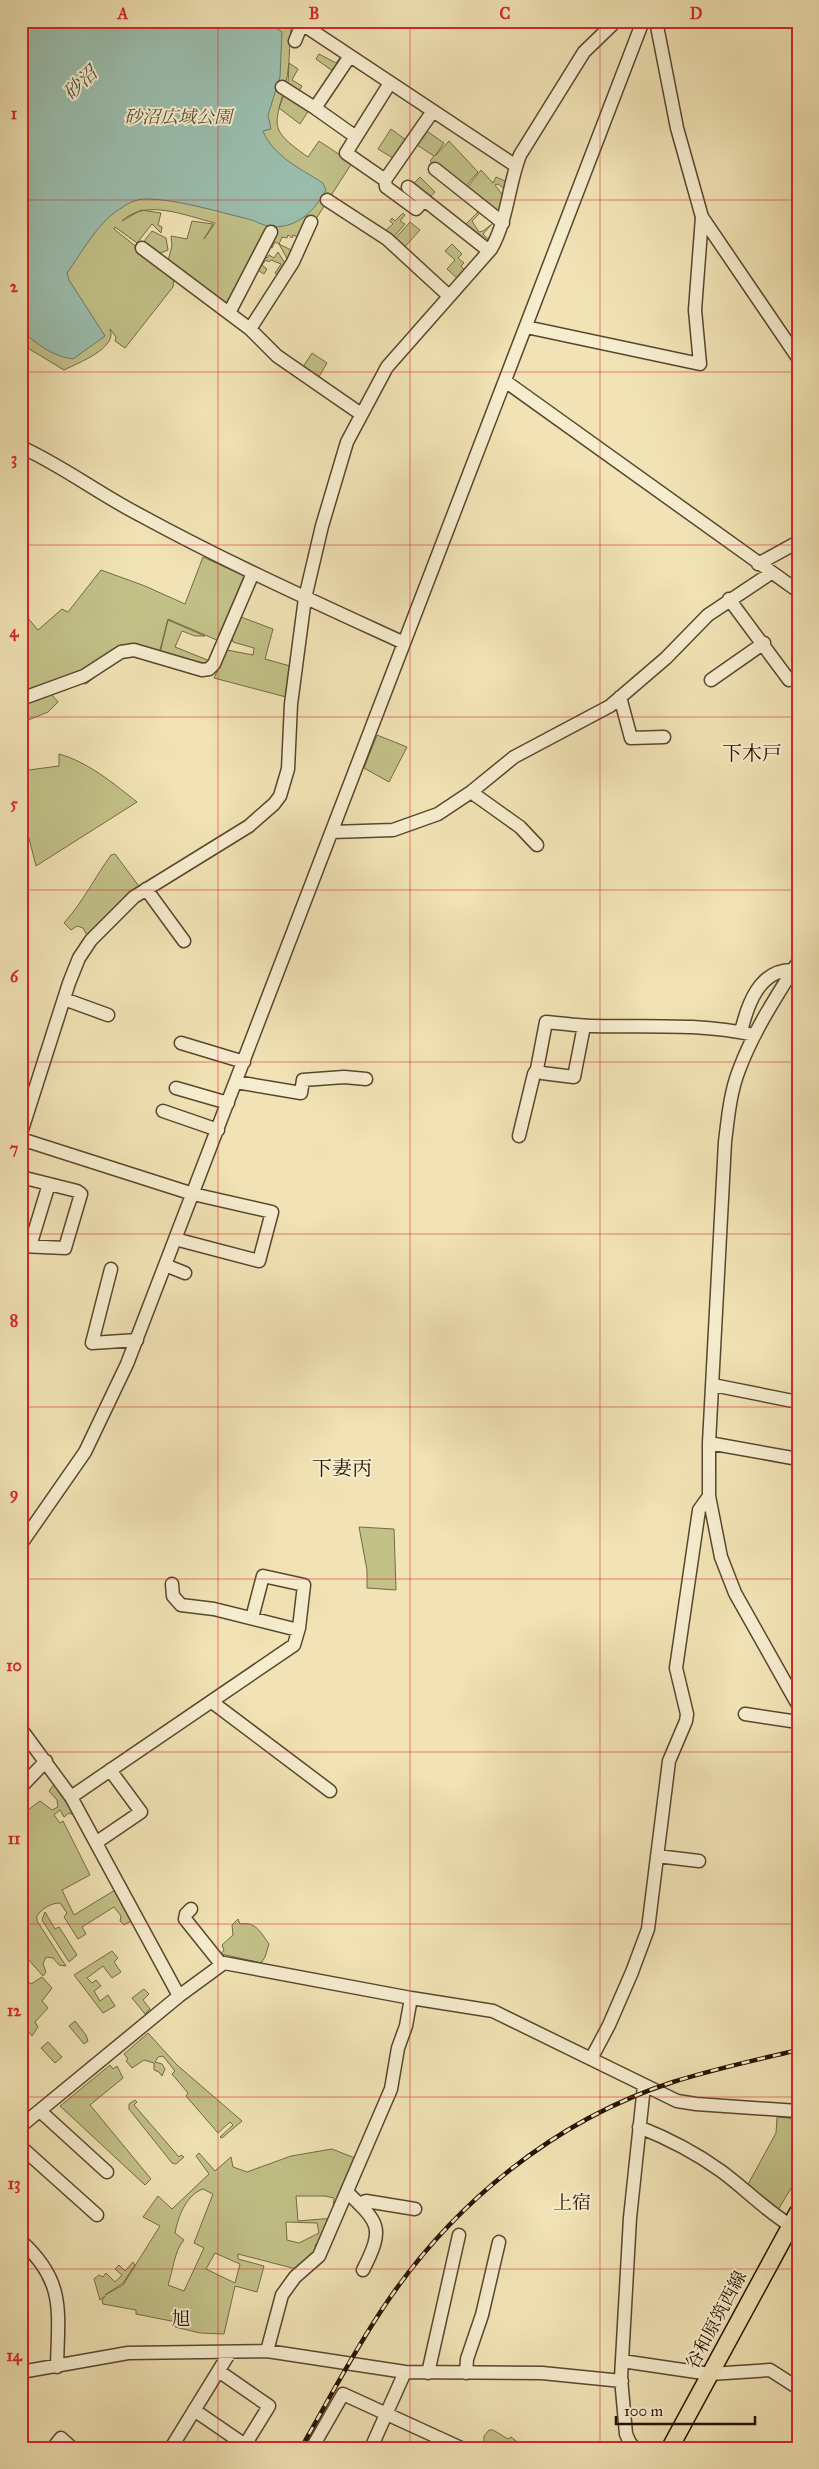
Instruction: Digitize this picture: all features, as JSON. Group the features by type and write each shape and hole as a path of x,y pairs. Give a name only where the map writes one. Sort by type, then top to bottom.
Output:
{"main road":[{"name":"谷和原筑西線","path":"670,2448 794,2228 798,2212"}],"street":[{"path":"21,1133 75,967 85,948 122,907 146,889 244,830 263,815 280,796 288,770 291,704 305,598 322,526 347,442 387,367 489,251 503,223 520,155 584,52 616,21"},
{"path":"21,1544 57,1495 88,1447 114,1396 137,1340 643,21"},
{"path":"656,21 677,128 702,217 798,358"},
{"path":"295,41 300,23 516,166"},
{"path":"315,108 350,56"},
{"path":"385,180 346,153 390,83"},
{"path":"282,87 356,137"},
{"path":"424,200 416,210 386,187 385,180 433,110"},
{"path":"435,169 503,223"},
{"path":"408,187 489,251"},
{"path":"326,200 387,239 449,296"},
{"path":"526,327 700,364 695,310 702,217"},
{"path":"250,329 293,262 311,222"},
{"path":"229,313 271,232"},
{"path":"142,248 250,329 278,356 361,414"},
{"path":"505,382 798,591"},
{"path":"21,447 53,461 138,514 253,573 404,643"},
{"path":"758,564 798,542"},
{"path":"21,699 84,676 121,652 134,650 202,670 209,669 214,664 253,573"},
{"path":"332,832 382,832 404,828 438,814 471,792 514,757 572,728 610,706 666,658 708,615 729,599 771,573"},
{"path":"729,599 764,643 789,680"},
{"path":"711,680 764,643"},
{"path":"620,697 631,738 664,737"},
{"path":"471,792 520,827 537,845"},
{"path":"146,889 184,941"},
{"path":"740,1032 748,1005 762,984 776,973 795,966"},
{"path":"795,966 754,1036 738,1072 730,1105 725,1142 709,1443 709,1496 716,1540 732,1587 744,1612 798,1705"},
{"path":"64,999 108,1015"},
{"path":"519,1136 537,1069 546,1022 584,1026 677,1026 740,1032 754,1036"},
{"path":"537,1069 542,1073 574,1077 584,1026"},
{"path":"181,1044 244,1062"},
{"path":"236,1082 301,1094 303,1080 344,1077 366,1078"},
{"path":"176,1088 228,1103"},
{"path":"163,1111 218,1130"},
{"path":"21,1139 193,1194 272,1212 259,1261 175,1239"},
{"path":"21,1178 49,1184 78,1191 80,1194 65,1248 26,1246 49,1184"},
{"path":"165,1266 185,1273"},
{"path":"111,1269 92,1343 137,1340"},
{"path":"713,1385 798,1402"},
{"path":"709,1443 798,1459"},
{"path":"591,2059 609,2025 646,1935 669,1760 686,1721 687,1714 676,1668 699,1510 709,1496"},
{"path":"71,1797 294,1645 304,1585 264,1576 252,1618"},
{"path":"172,1584 174,1596 181,1605 214,1608 298,1630"},
{"path":"212,1702 330,1791"},
{"path":"744,1714 798,1722"},
{"path":"21,1729 71,1797 179,1996"},
{"path":"21,1787 46,1761"},
{"path":"97,1842 141,1812 110,1770"},
{"path":"657,1856 699,1861"},
{"path":"191,1910 186,1914 185,1919 222,1964 493,2011 644,2086 677,2100 696,2104 798,2111"},
{"path":"21,2126 179,1996 222,1964"},
{"path":"267,2351 282,2295 295,2277 319,2256 392,2085 398,2048 406,2026 411,1998"},
{"path":"635,2448 628,2440 626,2434 622,2361 630,2218 644,2086"},
{"path":"643,2103 662,2094"},
{"path":"40,2111 107,2172"},
{"path":"639,2127 686,2149 720,2170 794,2228"},
{"path":"21,2146 96,2215"},
{"path":"346,2192 373,2218 376,2227 375,2245 363,2270"},
{"path":"359,2204 366,2201 415,2209"},
{"path":"428,2373 459,2235"},
{"path":"21,2241 44,2264 54,2289 58,2306 57,2367"},
{"path":"466,2373 467,2359 480,2321 499,2242"},
{"path":"21,2372 128,2353 267,2351 405,2372 542,2373 622,2381"},
{"path":"171,2448 220,2372 230,2352"},
{"path":"622,2361 710,2374 770,2370 798,2388"},
{"path":"194,2410 245,2445 269,2406 220,2372"},
{"path":"371,2448 405,2372"},
{"path":"312,2448 343,2394 461,2448"},
{"path":"53,2448 61,2438 72,2448"}],"green space":[{"name":"砂沼","path":"21,21 296,21 291,28 287,76 277,118 280,132 308,157 319,141 352,163 303,239 293,235 292,238 288,235 287,238 282,237 279,244 275,242 272,248 267,245 229,310 177,271 180,268 173,268 168,261 172,246 171,236 187,239 192,221 213,224 204,239 215,223 179,213 144,210 161,213 158,225 162,227 161,233 152,224 137,243 115,227 114,229 174,277 173,287 125,348 115,341 116,337 110,329 111,336 103,348 87,359 64,370 21,344"},
{"path":"319,54 336,63 342,55 343,60 334,72 316,59"},
{"path":"289,63 298,69 292,80 302,86 297,94 288,83"},
{"path":"284,94 309,110 300,124 279,108"},
{"path":"391,129 409,142 396,160 378,149"},
{"path":"424,129 444,143 435,156 449,141 478,172 463,189 430,161 434,156 414,143"},
{"path":"481,170 493,183 496,177 505,181 508,177 506,190 498,184 495,185 505,198 500,216 465,190"},
{"path":"420,177 435,192 428,199 412,185"},
{"path":"479,211 481,212 472,221 479,232 492,224 483,234 491,242 485,244 464,226"},
{"path":"403,213 405,215 400,221 405,224 392,239 384,232 393,224 390,221 392,218 395,221"},
{"path":"410,222 420,230 402,250 393,241"},
{"path":"152,231 166,238 168,250 156,255 144,245 145,240"},
{"path":"279,244 293,251 290,264"},
{"path":"452,244 462,254 458,258 464,263 461,266 465,271 458,279 447,269 455,260 445,251"},
{"path":"278,252 288,268 282,278 275,273 281,264 271,260 269,262 266,260 262,265 267,269 264,274 253,267 261,254 267,258 269,255 274,258"},
{"path":"312,353 327,363 317,380 301,370"},
{"path":"203,557 244,576 219,641 168,619 159,654 133,647 86,684 79,683 21,695 21,610 38,630 62,609 68,612 101,570 145,586 185,604"},
{"path":"241,617 273,629 265,659 290,666 286,697 214,678 227,650 253,655 254,648 233,642 232,638"},
{"path":"168,620 205,636 195,636 182,631 175,647 210,661 206,665 160,653"},
{"path":"51,694 58,702 48,712 21,723 21,704"},
{"path":"377,735 407,747 389,782 364,768"},
{"path":"59,754 90,768 137,802 36,866 21,807 21,771 59,766"},
{"path":"115,854 141,889 89,939 83,928 77,926 71,930 64,923 77,907 111,855"},
{"path":"359,1527 394,1529 396,1590 367,1588 367,1570"},
{"path":"55,1783 76,1816 69,1813 64,1817 60,1810 54,1815 60,1823 63,1821 90,1875 62,1890 74,1915 115,1890 131,1921 124,1925 120,1921 121,1916 114,1907 82,1927 86,1934 78,1939 64,1917 67,1913 60,1903 44,1908 37,1916 37,1921 66,1966 59,1965 53,1958 46,1957 43,1964 46,1972 43,1976 21,1951 21,1808 28,1810 40,1801 52,1810 58,1807 57,1800 49,1791"},
{"path":"45,1912 55,1929 59,1927 77,1955 69,1962 42,1920"},
{"path":"238,1919 240,1924 250,1924 258,1929 269,1944 261,1963 221,1954 224,1950 222,1945 233,1935 232,1925"},
{"path":"112,1951 118,1958 114,1962 121,1972 112,1978 103,1966 87,1978 92,1983 96,1980 101,1986 94,1991 100,2001 108,1995 115,2006 103,2013 74,1975"},
{"path":"21,1975 31,1984 42,1977 52,1988 42,2001 48,2008 35,2022 38,2027 32,2036 27,2030 21,2029"},
{"path":"144,1989 149,1994 143,2000 150,2009 145,2014 132,1998"},
{"path":"75,2021 86,2035 88,2041 84,2044 69,2026"},
{"path":"148,2033 177,2065 242,2121 222,2138 220,2137 233,2125 230,2122 218,2133 186,2096 188,2093 172,2074 175,2071 163,2056 158,2057 155,2062 162,2064 165,2069 162,2076 154,2070 154,2063 144,2060 132,2068 126,2061 128,2059 124,2054"},
{"path":"48,2042 62,2057 55,2063 41,2048"},
{"path":"110,2065 113,2069 117,2066 123,2078 90,2105 151,2179 145,2185 60,2106"},
{"path":"135,2100 137,2102 134,2105 179,2157 181,2155 184,2157 176,2164 172,2163 129,2109 129,2104"},
{"path":"777,2117 798,2119 798,2177 776,2213 746,2188 776,2133"},
{"path":"332,2149 355,2158 333,2209 334,2198 325,2196 296,2196 298,2221 334,2218 320,2244 316,2244 315,2247 318,2249 300,2270 238,2254 238,2259 264,2266 257,2292 235,2286 224,2334 200,2333 175,2327 176,2322 136,2314 136,2310 103,2304 102,2300 105,2296 100,2300 94,2279 99,2275 103,2277 106,2273 115,2282 122,2275 115,2269 119,2265 125,2271 133,2262 135,2265 123,2283 105,2295 123,2285 160,2226 143,2217 158,2196 172,2209 209,2174 196,2156 199,2153 215,2171 231,2157 233,2167 247,2172 291,2156","holes":["203,2189 213,2194 194,2243 204,2248 184,2291 168,2285 176,2255 184,2240 175,2233 178,2220 187,2201","286,2222 317,2223 319,2233 299,2243 287,2240","215,2253 240,2264 235,2283 206,2269"]},
{"path":"489,2430 493,2430 508,2439 511,2437 525,2448 481,2448 484,2443 484,2436"}],"water":[{"name":"砂沼","path":"21,21 278,21 276,28 282,32 280,77 268,115 271,129 263,131 281,155 323,183 326,190 317,204 299,221 274,227 210,209 156,199 142,199 125,206 114,213 99,228 67,273 69,280 105,336 73,359 51,352 21,331"}],"railway":[{"path":"301,2448 361,2342 410,2270 441,2234 474,2201 510,2170 548,2143 588,2119 629,2098 688,2077 798,2050"}],"district":[{"name":"下木戸","path":"752,753"},
{"name":"下妻丙","path":"342,1468"},
{"name":"上宿","path":"572,2202"},
{"name":"旭","path":"181,2318"}],"park label":[{"name":"砂沼広域公園","path":"178,117"}]}
